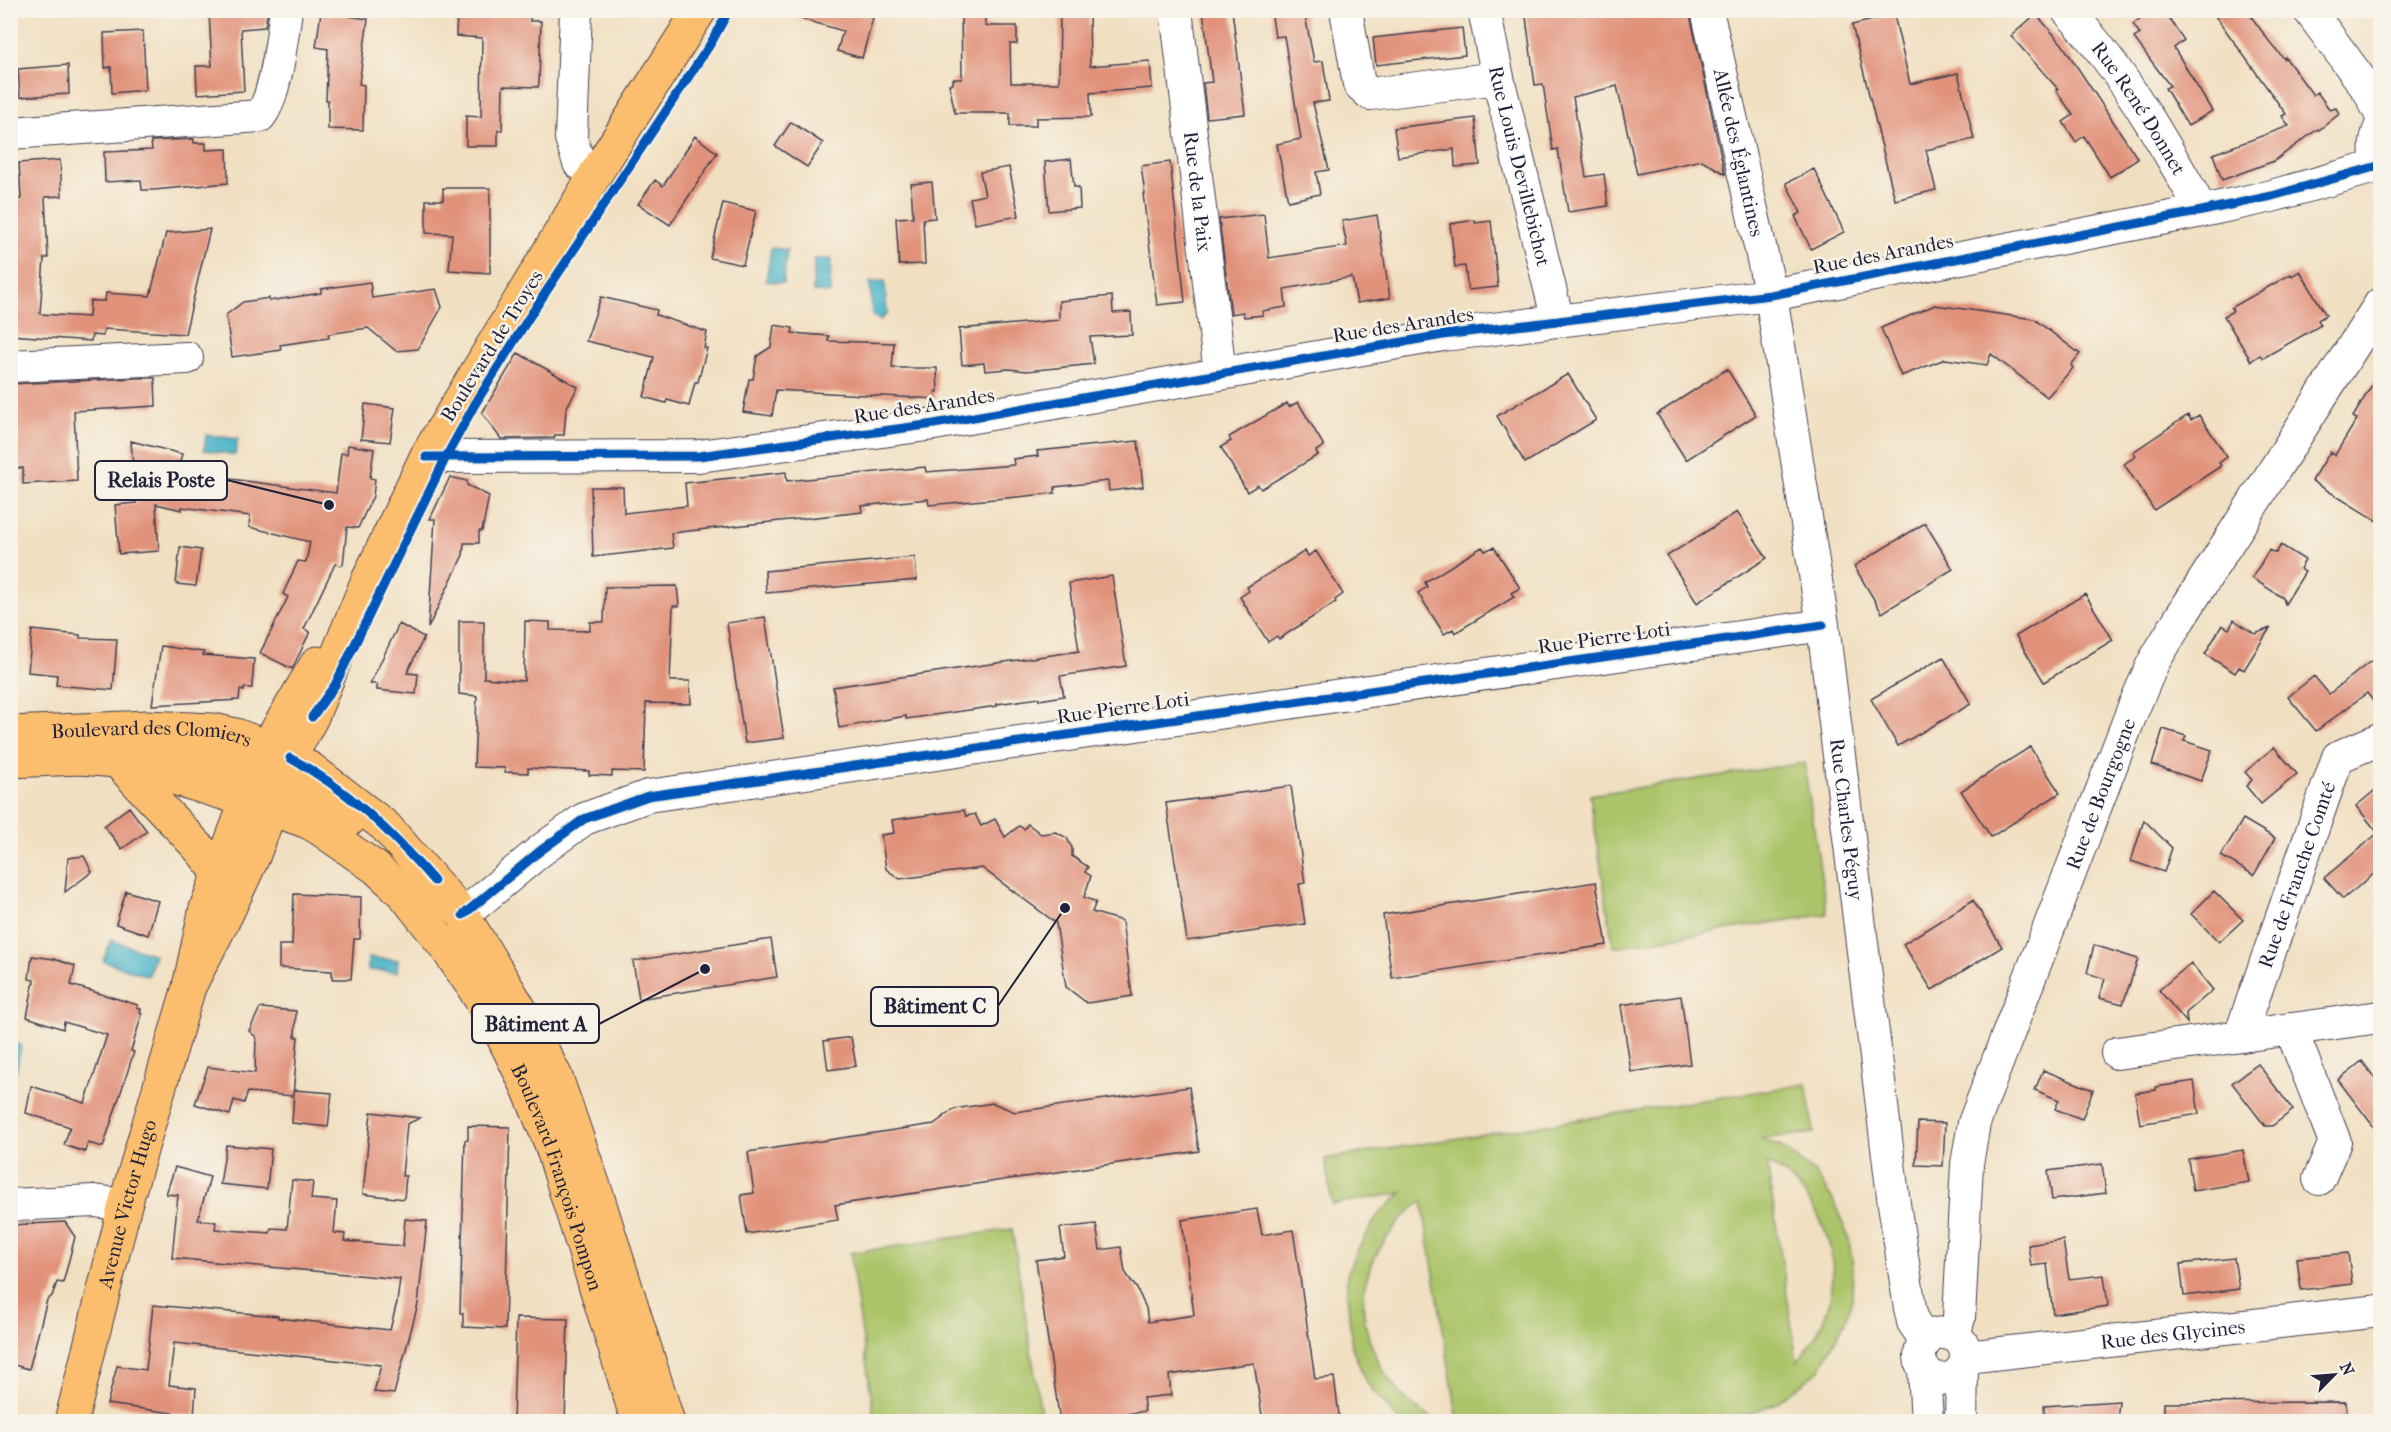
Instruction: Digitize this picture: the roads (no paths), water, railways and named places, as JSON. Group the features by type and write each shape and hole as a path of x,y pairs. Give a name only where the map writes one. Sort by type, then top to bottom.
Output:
{"main road":[{"name":"Boulevard de Troyes","path":"367,582 426,457 596,173 700,10"},
{"name":"Avenue Victor Hugo","path":"71,1422 125,1205 189,987 206,908 219,873 268,779 312,717 367,582"},
{"name":"Boulevard des Clomiers","path":"10,733 84,728 187,728 237,735 268,779"},
{"path":"80,758 153,750 179,753 268,779"},
{"name":"Boulevard des Clomiers","path":"10,761 80,758 268,779"},
{"path":"117,761 199,848 219,873"},
{"name":"Avenue Victor Hugo","path":"189,987 231,906 258,843 268,779"},
{"name":"Boulevard François Pompon","path":"268,779 324,802 434,881 463,915 529,1024 556,1077 597,1195 669,1422"},
{"name":"Boulevard François Pompon","path":"268,779 308,822 376,868 403,893 445,946 501,1033 528,1088 550,1144 638,1422"}],"street":[{"path":"10,133 260,116 266,110 273,82 286,10"},
{"path":"576,10 571,138 579,163 596,173"},
{"name":"Rue de la Paix","path":"1176,10 1220,373"},
{"path":"1346,10 1359,84 1370,94 1498,78"},
{"name":"Rue Louis Devillebichot","path":"1484,10 1498,78 1558,321"},
{"name":"Allée des Églantines","path":"1707,10 1771,295"},
{"name":"Rue René Donnet","path":"2067,10 2095,41 2179,167 2202,211"},
{"path":"2309,10 2369,91 2380,113"},
{"path":"2379,167 2375,143 2380,128"},
{"name":"Rue des Arandes","path":"426,457 699,456 933,424 1443,335 1771,295 2202,211 2272,196 2379,167"},
{"name":"Rue Charles Péguy","path":"1771,295 1823,625 1894,1204 1910,1308 1913,1322 1946,1354"},
{"name":"Rue de Bourgogne","path":"1927,1422 1946,1354 1959,1318 1967,1164 1974,1123 2133,709 2153,663 2180,618 2214,568 2380,304"},
{"path":"10,366 188,358"},
{"name":"Rue Pierre Loti","path":"463,915 540,851 584,819 648,796 1823,625"},
{"name":"Rue de Franche Comté","path":"2240,1036 2338,757 2380,739"},
{"path":"2117,1053 2380,1017"},
{"path":"2291,1029 2335,1142 2319,1179"},
{"path":"10,1205 94,1201 125,1205"},
{"name":"Rue des Glycines","path":"1946,1354 2380,1311"},
{"name":"Rue de Bourgogne","path":"1946,1354 1961,1422"}],"water":[{"path":"771,248 787,250 783,283 766,281"},
{"path":"814,259 831,259 830,293 813,292"},
{"path":"885,281 887,314 880,320 872,315 870,282"},
{"path":"206,435 238,439 235,455 204,450"},
{"path":"111,940 155,955 148,976 103,961"},
{"path":"368,958 398,960 397,972 368,970"},
{"path":"11,1043 21,1045 16,1073 11,1075"}],"place":[{"name":"Relais Poste","path":"329,505"},
{"name":"Bâtiment C","path":"1065,908"},
{"name":"Bâtiment A","path":"705,969"}]}
